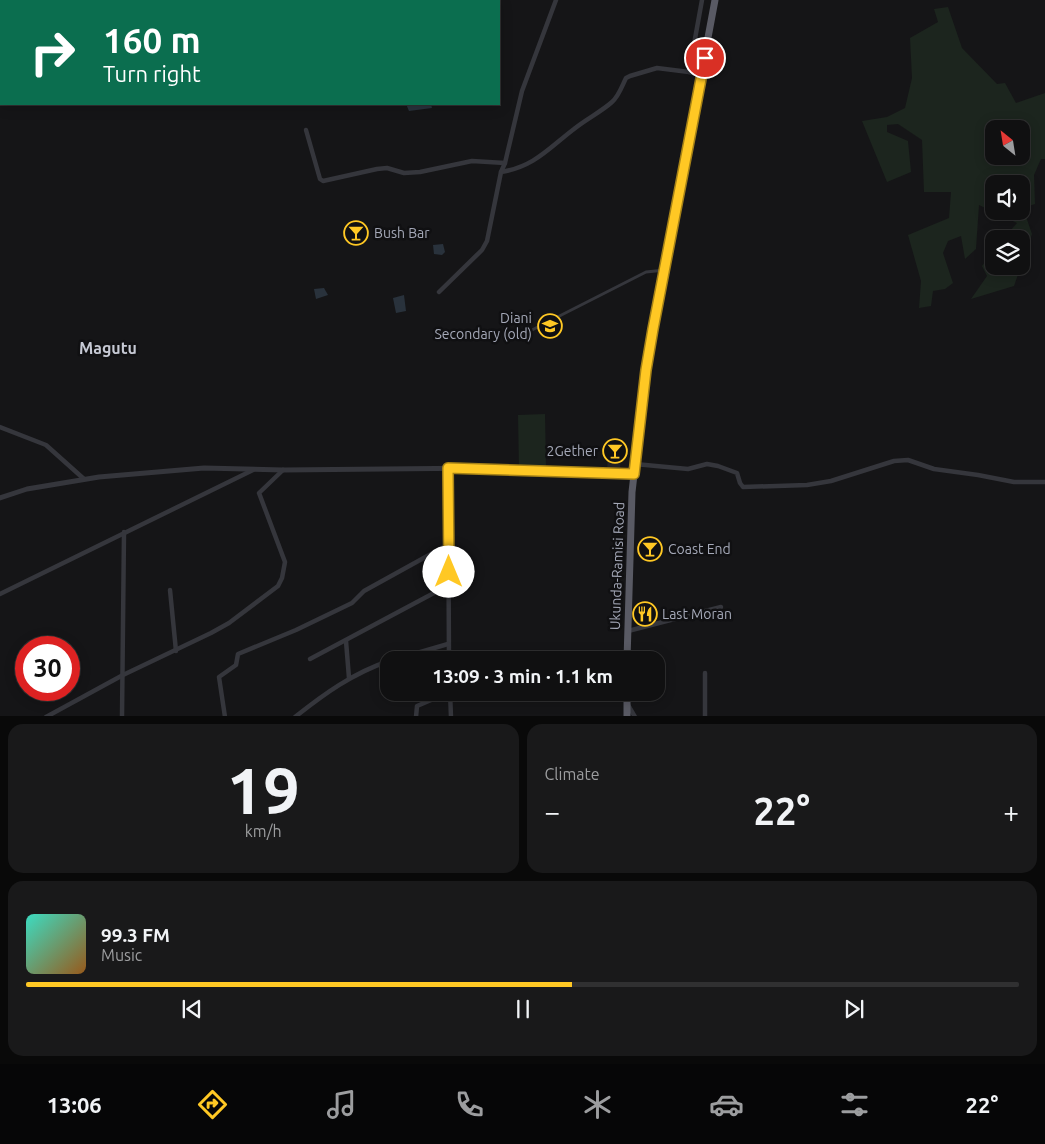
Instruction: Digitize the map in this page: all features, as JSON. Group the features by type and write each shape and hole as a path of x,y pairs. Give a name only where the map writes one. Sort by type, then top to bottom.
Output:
{"highway":[{"name":"Ukunda-Ramisi Road","path":"628,651 630,542 634,474 646,370 715,0"},
{"path":"627,704 627,716"}],"street":[{"path":"439,292 482,250 486,241 501,172 505,163 522,91 556,0"},
{"path":"689,72 702,0"},
{"path":"501,172 527,166 542,156 573,129 612,102 626,78 630,76 657,68 702,75"},
{"path":"306,130 320,179 324,182 377,169 387,168 404,173 420,172 472,161 505,163"},
{"path":"528,332 646,272 665,270"},
{"path":"0,427 46,445 84,479"},
{"path":"635,464 673,469 688,469 707,464 718,466 738,473 743,488 807,485 831,481 894,461 908,460 934,469 978,474 1014,482 1045,482"},
{"path":"0,498 26,489 99,476 204,468 283,470 448,468 634,474"},
{"path":"448,468 449,651"},
{"path":"0,594 254,469"},
{"path":"46,716 123,675 176,651 229,622 278,586 286,562 259,493 283,470"},
{"path":"122,716 124,532"},
{"path":"225,716 219,677 236,665 238,654 296,630 352,603 364,591 449,544"},
{"path":"310,659 424,598 449,587"},
{"path":"170,590 176,651"},
{"path":"628,631 721,607"},
{"path":"346,641 349,678"},
{"path":"424,651 448,644"},
{"path":"295,716 330,689 349,678 380,665"},
{"path":"705,673 705,716"},
{"path":"416,716 416,706 450,692 450,716"},
{"path":"627,704 635,716"}],"shaded area":[{"path":"948,7 962,48 997,84 1005,83 1016,103 1045,93 1045,159 1041,159 1034,175 1035,204 1030,206 1030,175 985,175 985,208 979,205 976,249 965,259 961,236 948,241 943,253 953,283 945,289 933,291 931,306 919,308 921,281 908,235 949,218 951,192 924,192 922,140 898,124 887,125 887,132 908,141 911,172 887,182 862,121 887,117 905,108 912,78 910,38 938,22 934,9"},
{"path":"406,105 431,105 432,108 409,111"},
{"path":"1011,220 1027,220 1032,234 1030,240 1030,230 1011,230 1017,223"},
{"path":"443,244 445,252 442,255 434,254 433,245"},
{"path":"1018,275 1014,286 971,299 987,276"},
{"path":"324,288 328,295 316,299 314,289"},
{"path":"404,295 406,311 396,313 393,298"},
{"path":"545,414 546,468 519,469 518,415"},
{"path":"609,444 621,444 620,471 607,470"}],"place":[{"name":"Bush Bar","path":"356,233"},
{"name":"Diani Secondary (old)","path":"550,326"},
{"name":"2Gether","path":"615,451"},
{"name":"Coast End","path":"650,549"},
{"name":"Last Moran","path":"645,614"}],"district":[{"name":"Magutu","path":"108,348"}],"route":[{"path":"449,572 448,468 634,474 646,370 705,58"}]}
